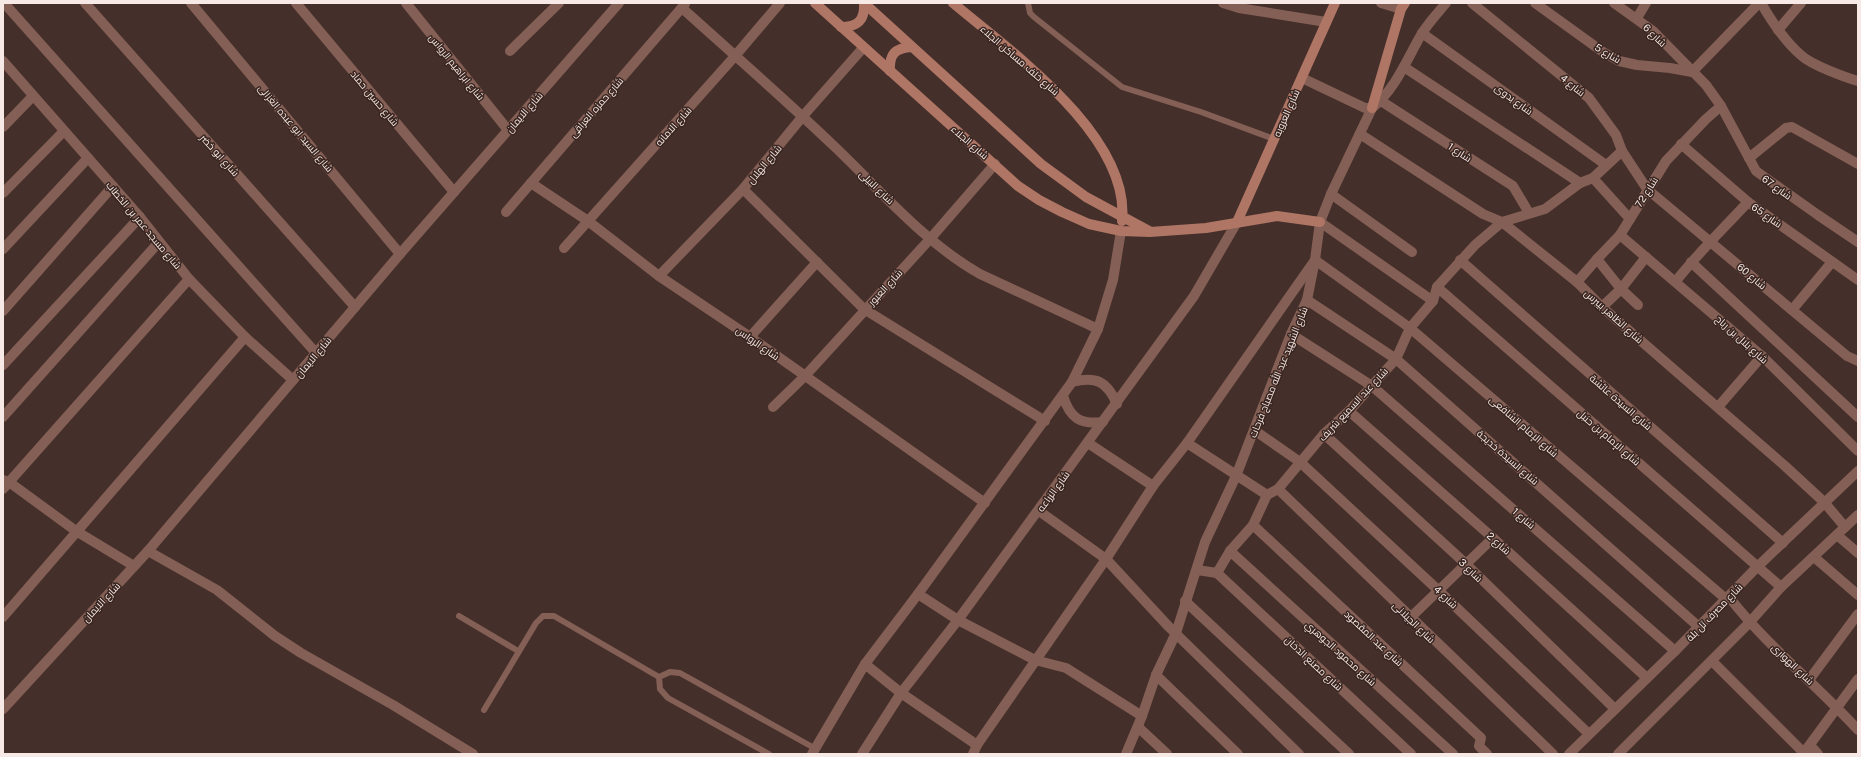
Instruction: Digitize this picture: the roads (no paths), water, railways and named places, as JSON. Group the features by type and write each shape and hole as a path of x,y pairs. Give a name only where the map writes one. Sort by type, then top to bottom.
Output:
{"street":[{"path":"4,3 316,353"},
{"name":"شارع ابو خضر","path":"85,3 355,307"},
{"name":"شارع السيد ابو عبده الغزالى","path":"191,3 400,254"},
{"name":"شارع حسين حماد","path":"296,3 454,192"},
{"path":"510,51 559,3"},
{"name":"شارع الايمان","path":"3,709 148,551 400,254 619,3"},
{"name":"شارع الامانه","path":"564,248 736,56 780,3"},
{"name":"شارع الجلاء","path":"815,3 863,48 1018,186 1039,200 1089,224 1121,231 1150,232 1206,228 1277,216 1320,222"},
{"path":"841,27 851,27 859,22 864,13 864,3"},
{"path":"864,3 1041,164 1086,197 1150,232"},
{"name":"شارع خلف مساكن الجلاء","path":"953,3 1054,88 1077,113 1094,137 1114,173 1121,199 1123,216 1121,231"},
{"path":"1223,3 1240,8 1326,22"},
{"name":"شارع العروبه","path":"1237,222 1335,3"},
{"path":"1302,78 1365,108 1372,108 1403,6 1381,3"},
{"name":"شارع الشهيد عبد الله مصباح فرحات","path":"1126,754 1138,727 1156,675 1176,633 1205,542 1236,476 1291,334 1307,300 1315,260 1320,222 1331,194 1372,108 1381,101 1404,67 1422,34 1446,3"},
{"name":"شارع 4","path":"1472,3 1589,98 1616,135 1622,151 1647,190"},
{"name":"شارع 5","path":"1535,3 1603,52 1619,61 1637,65 1692,72"},
{"name":"شارع 6","path":"1614,3 1637,18 1653,31 1692,72"},
{"path":"1637,18 1646,3"},
{"path":"1692,72 1760,3 1778,30 1793,49 1803,58 1847,78 1858,81"},
{"path":"1778,30 1801,3"},
{"name":"شارع ابراهيم الرواس","path":"407,4 508,130"},
{"name":"شارع البيلى","path":"684,6 736,56 803,116 930,239 962,264 980,274 1098,329"},
{"name":"شارع حمزه العراقى","path":"506,212 684,6"},
{"name":"شارع بدوى","path":"1422,34 1606,165"},
{"path":"890,71 890,62 894,53 902,47 912,47"},
{"name":"شارع الهلال","path":"659,276 743,189 803,116 863,48"},
{"name":"شارع مسجد عمر بن الخطاب","path":"3,62 140,217 189,279 245,337 293,380"},
{"path":"1404,67 1580,184"},
{"name":"شارع 67","path":"1692,72 1706,85 1721,106 1756,171 1772,184 1858,242"},
{"path":"3,127 33,96"},
{"name":"شارع 1","path":"1381,101 1513,186 1529,213"},
{"name":"شارع 72","path":"1577,282 1620,235 1666,161 1706,119 1721,106"},
{"path":"1749,158 1786,128 1792,127 1858,164"},
{"path":"3,193 64,131"},
{"name":"شارع الظاهر بيبرس","path":"1360,134 1483,214 1502,222 1577,282 1602,307 1718,407 1824,502 1845,527"},
{"name":"شارع 65","path":"1681,144 1748,202 1858,280"},
{"path":"1502,222 1544,209 1580,184 1593,178 1622,151"},
{"path":"3,249 88,158"},
{"name":"شارع العبور","path":"773,407 804,376 930,239 995,164"},
{"path":"1593,178 1630,219"},
{"name":"شارع الرواس","path":"531,183 588,221 659,276 750,337 985,502"},
{"path":"3,311 113,186"},
{"path":"743,189 864,309 1045,421"},
{"name":"شارع 60","path":"1647,190 1712,242 1847,356 1858,362"},
{"path":"1331,194 1412,252"},
{"path":"1676,281 1691,262 1712,242 1748,202"},
{"path":"3,365 140,217"},
{"name":"شارع الزراعه","path":"862,754 901,693 958,620 1039,511 1194,296 1237,222"},
{"path":"1320,222 1433,301"},
{"name":"شارع عبد السميع شريف","path":"1268,495 1278,489 1324,434 1350,410 1396,359 1410,328 1433,301 1437,287 1460,260 1502,222"},
{"path":"814,751 865,664 1064,396 1098,329 1113,280 1121,231"},
{"name":"شارع بلال بن رباح","path":"1620,235 1676,281 1762,356 1858,451"},
{"path":"3,417 160,242"},
{"path":"1602,307 1621,289 1646,257"},
{"path":"1597,259 1621,289 1638,305"},
{"path":"865,664 975,750 1106,559 1154,486 1187,442 1315,260"},
{"name":"شارع الإمام الشافعى","path":"1315,260 1410,328 1728,598"},
{"name":"شارع السيدة عائشة","path":"1460,260 1783,543"},
{"path":"750,337 817,262"},
{"path":"1691,262 1858,417"},
{"path":"1792,310 1832,262"},
{"path":"134,566 76,531 5,484 189,279"},
{"name":"شارع الإمام بن حنبل","path":"1437,287 1781,587"},
{"name":"شارع السيدة خديجة","path":"1307,300 1396,359 1699,627"},
{"name":"شارع 1","path":"1291,334 1372,386 1676,651"},
{"path":"3,617 245,337"},
{"path":"1718,407 1762,356"},
{"path":"1072,382 1086,378 1100,382 1111,391 1117,404"},
{"path":"1064,396 1067,409 1077,419 1090,424 1103,422"},
{"name":"شارع 2","path":"1350,410 1647,678"},
{"name":"شارع 4","path":"1254,430 1300,462 1438,590 1589,734"},
{"name":"شارع 3","path":"1324,434 1466,564 1615,709"},
{"path":"1187,442 1236,476 1268,495 1253,524 1230,551 1216,573 1197,570"},
{"path":"1088,443 1154,486"},
{"name":"شارع مصرف تل بلة","path":"1571,753 1676,651 1758,566 1824,502 1857,474"},
{"name":"شارع الجيلانى","path":"1278,489 1410,618 1553,754"},
{"path":"1039,511 1106,559 1176,633 1299,754"},
{"path":"1618,754 1712,660 1781,587 1858,515"},
{"name":"شارع عبد المقصود","path":"1253,524 1480,738 1479,746 1487,754"},
{"path":"1837,535 1858,553"},
{"path":"1410,618 1493,538"},
{"path":"148,551 217,590 275,636 301,653 393,705 473,754"},
{"name":"شارع محمود الجوهري","path":"1230,551 1453,754"},
{"path":"1814,557 1858,595"},
{"name":"شارع مصنع الدخان","path":"1216,573 1411,754"},
{"path":"918,594 958,620 1036,660 1066,668 1142,716"},
{"name":"شارع الهوارى","path":"1728,598 1749,622 1838,708 1858,730"},
{"path":"1185,601 1349,754"},
{"path":"1809,680 1858,614"},
{"path":"1712,660 1805,751 1818,754"},
{"path":"1156,675 1238,754"},
{"path":"1805,751 1858,679"},
{"path":"1138,727 1167,754"}],"lane":[{"path":"1028,3 1030,13 1034,17 1122,87 1201,112 1274,139"},
{"path":"484,710 518,651 539,619 549,615 554,616 659,677"},
{"path":"459,616 518,651"},
{"path":"659,677 670,672 680,673 814,751"},
{"path":"659,677 660,689 668,698 768,754"}]}
